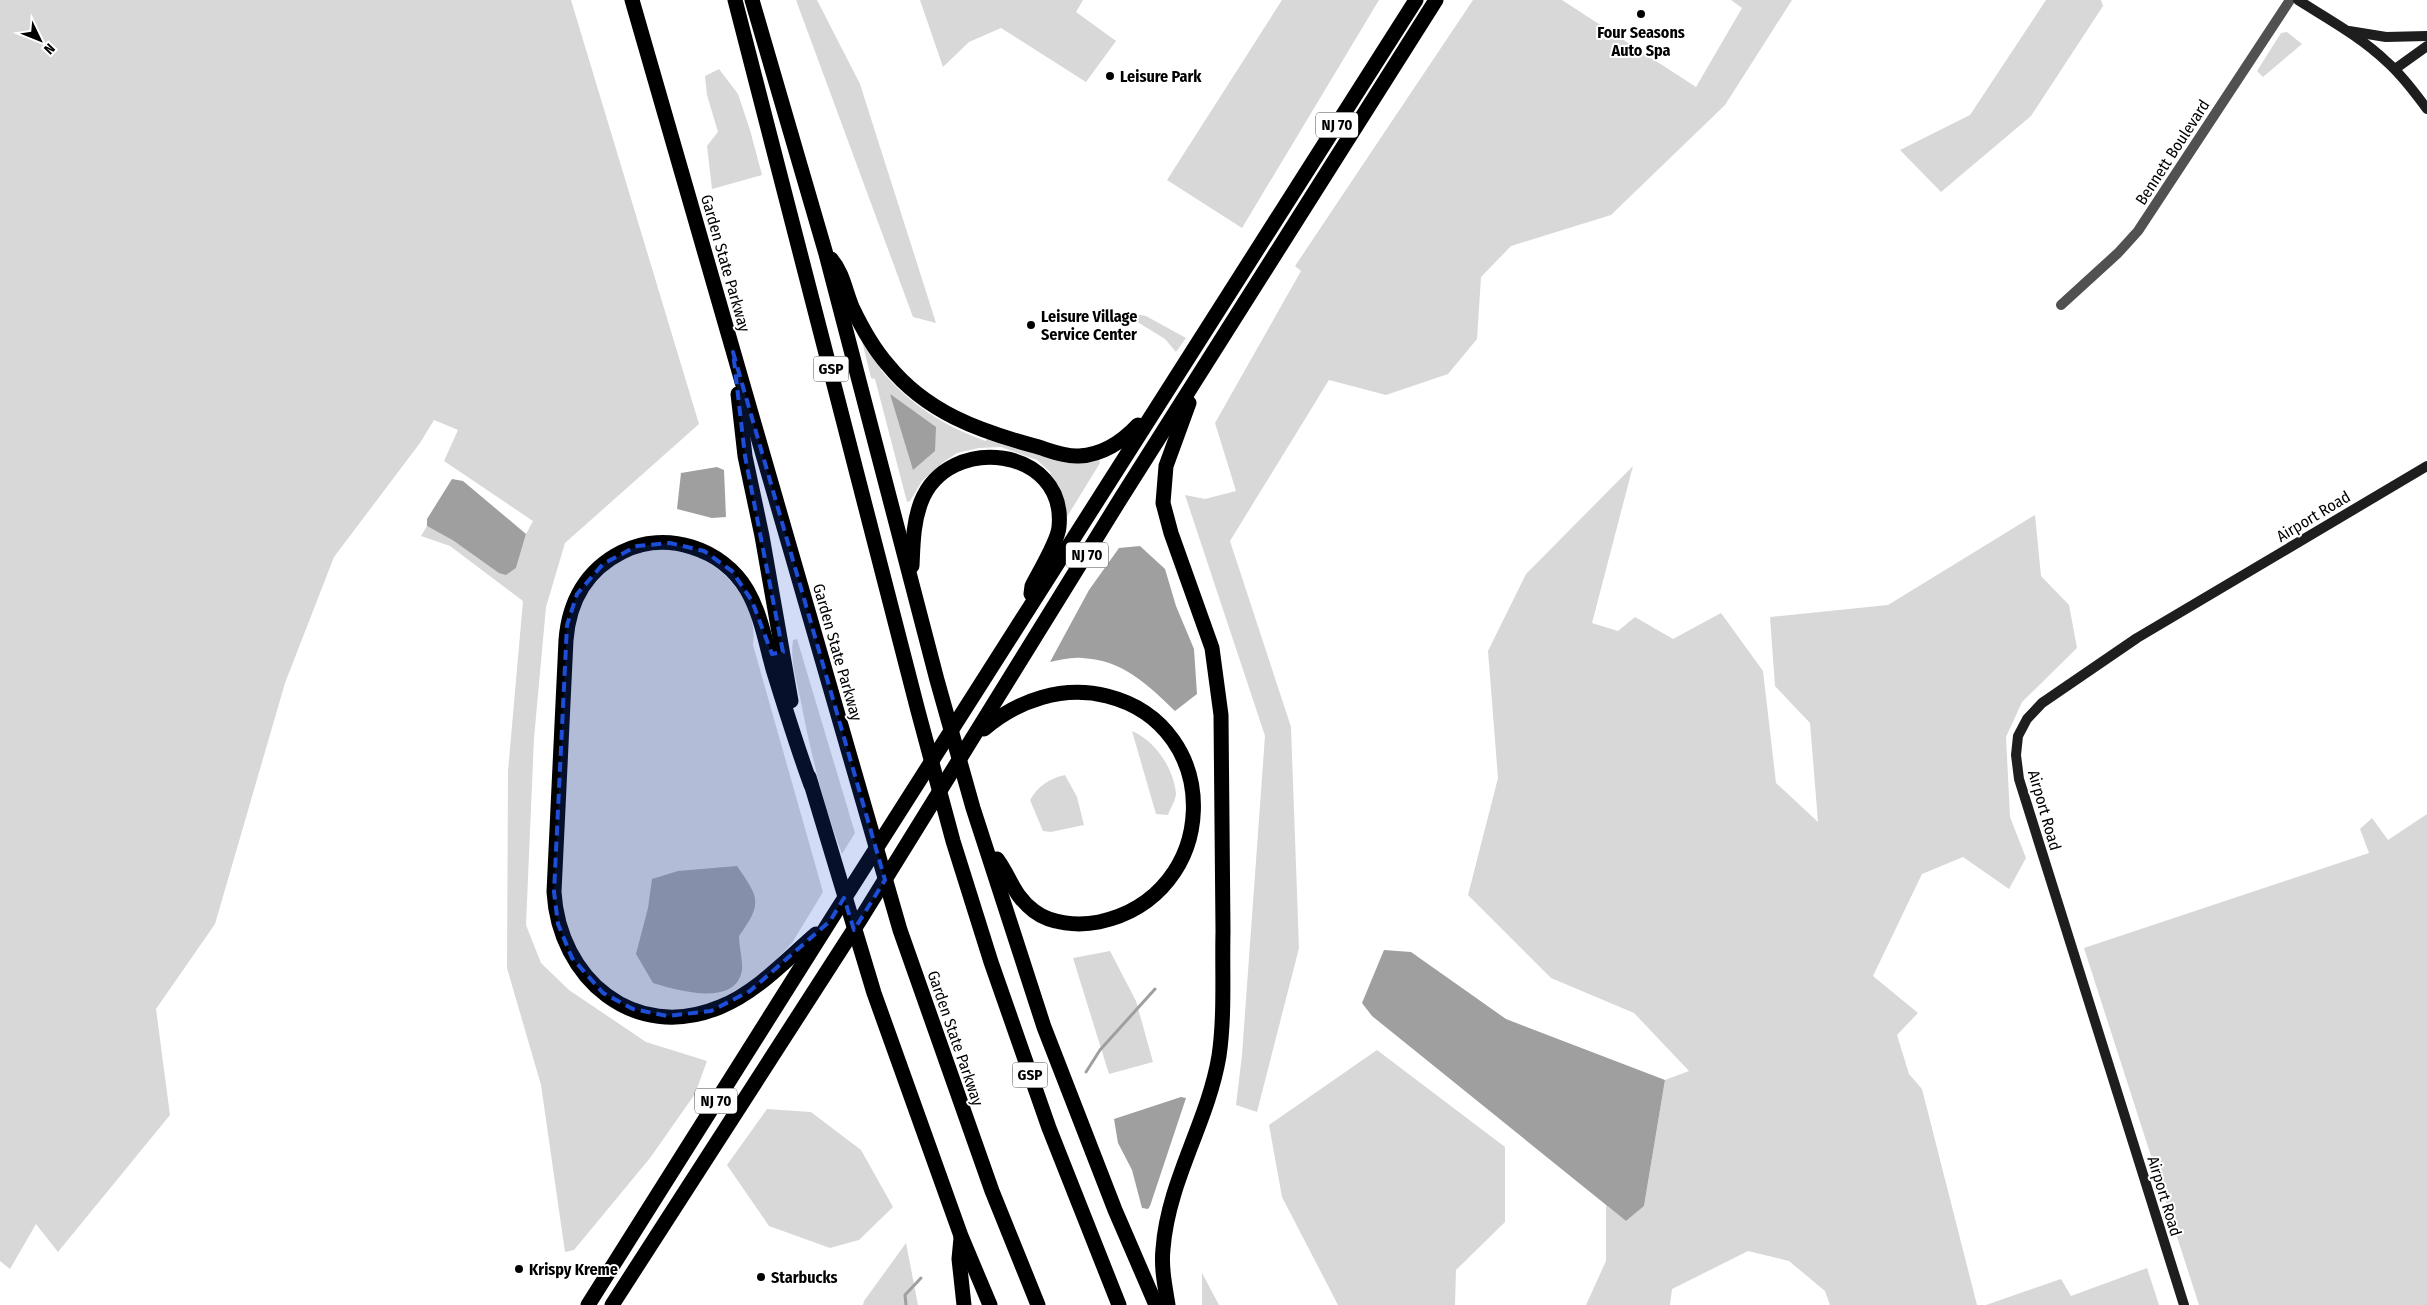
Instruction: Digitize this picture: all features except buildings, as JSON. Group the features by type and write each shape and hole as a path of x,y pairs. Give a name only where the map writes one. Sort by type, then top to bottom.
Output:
{"highway":[{"name":"Garden State Parkway","path":"632,0 900,930 992,1191 1038,1305"},
{"name":"GSP","path":"735,0 953,841 991,962 1049,1128 1119,1305"},
{"path":"752,0 826,254 937,680 973,808 1044,1027 1115,1210 1156,1305"},
{"name":"NJ 70","path":"588,1305 1416,0"},
{"name":"NJ 70","path":"612,1305 860,920 1200,374 1436,0"},
{"path":"826,254 840,269 852,306 866,335 888,366 921,398 964,424 998,436 1079,456 1097,452 1118,443 1157,406"},
{"path":"733,352 744,456 764,545 793,709 810,785"},
{"path":"1168,1305 1163,1272 1163,1249 1168,1217 1175,1186 1210,1091 1219,1056 1222,1001 1221,715 1218,682 1212,648 1171,533 1163,503 1166,466 1200,374"},
{"path":"912,583 916,518 921,500 938,478 947,470 970,459 988,456 1006,458 1025,465 1042,478 1056,499 1059,513 1059,529 1032,586 1029,608"},
{"path":"830,921 774,972 750,991 720,1008 691,1015 654,1015 622,1005 594,986 572,958 558,924 554,892 566,640 571,609 578,594 594,572 611,558 628,549 658,543 682,544 704,551 732,571 748,591 756,611 868,976 961,1236 990,1305"},
{"path":"975,737 996,719 1030,701 1058,693 1094,693 1122,700 1142,711 1158,724 1179,751 1192,786 1194,805 1193,827 1187,849 1180,864 1163,889 1133,911 1117,918 1092,923 1069,924 1050,919 1036,912 1019,898 1000,863 984,841"},
{"path":"961,1236 959,1259 964,1305"}],"street":[{"name":"Bennett Boulevard","path":"2061,305 2118,253 2138,231 2290,0"},
{"path":"2298,0 2344,30 2395,70 2427,109"},
{"path":"2344,30 2386,37 2427,36"},
{"path":"2395,70 2427,46"},
{"name":"Airport Road","path":"2184,1305 2019,779 2016,755 2018,736 2027,719 2042,703 2137,638 2427,466"}],"highlighted area":[{"path":"733,352 885,880 854,930 844,898 830,921 750,991 711,1011 667,1016 633,1009 603,993 572,958 558,924 554,892 567,625 577,594 603,564 637,546 670,543 704,551 732,571 752,601 772,654 783,652 745,456"}],"shaded area":[{"path":"0,0 571,0 699,424 565,543 546,607 534,738 526,925 541,963 569,990 646,1042 707,1061 695,1094 650,1158 574,1250 565,1252 541,1085 507,968 508,771 523,601 450,546 421,536 427,526 454,541 516,568 526,534 533,521 444,461 458,430 434,420 420,443 334,557 285,683 215,924 156,1009 170,1115 58,1252 36,1224 10,1269 0,1261"},
{"path":"796,0 817,0 860,84 936,323 913,317"},
{"path":"920,0 1083,0 1076,12 1116,41 1086,82 1001,28 969,42 943,67"},
{"path":"1282,0 1379,0 1242,228 1167,180"},
{"path":"1473,0 1562,0 1696,87 1742,8 1731,0 1792,0 1725,105 1611,215 1511,246 1481,277 1477,339 1448,374 1386,395 1329,380 1230,541 1291,727 1299,948 1257,1112 1236,1105 1242,1055 1265,736 1185,495 1205,499 1236,491 1215,423 1301,271 1295,266"},
{"path":"2046,0 2101,0 2103,6 2031,116 1941,192 1900,150 1970,115"},
{"path":"2287,32 2302,44 2263,77 2257,71 2281,33"},
{"path":"719,69 738,94 762,175 712,189 707,146 718,132 707,95 705,76"},
{"path":"1129,313 1146,316 1186,338 1176,352 1165,339 1131,318 1128,315"},
{"path":"861,337 883,367 881,370 903,393 928,413 956,429 986,441 987,438 1099,460 1100,463 1065,520 1063,501 1050,472 1037,460 1001,447 979,448 957,453 922,481 910,501 907,502 875,379 871,378"},
{"path":"890,394 936,427 935,451 913,470"},
{"path":"1633,466 1592,623 1618,631 1635,617 1673,639 1721,613 1763,671 1776,783 1818,822 1810,723 1775,686 1770,617 1888,605 2035,515 2041,576 2069,605 2077,648 2022,702 2006,737 2010,817 2026,858 2009,889 1963,857 1922,874 1873,976 1918,1013 1897,1035 1909,1074 1922,1089 1977,1305 1830,1305 1825,1291 1789,1261 1748,1251 1672,1289 1670,1305 1586,1305 1606,1261 1606,1205 1626,1221 1644,1206 1665,1080 1689,1071 1634,1013 1551,978 1468,895 1498,778 1488,651 1526,574"},
{"path":"717,467 724,470 726,517 712,518 677,509 681,473"},
{"path":"452,479 463,481 526,534 516,568 506,575 499,573 454,541 427,526 427,519"},
{"path":"1140,546 1165,569 1176,606 1194,649 1197,694 1175,711 1144,683 1110,663 1078,658 1050,662 1089,590 1119,548"},
{"path":"649,548 687,551 698,556 725,575 742,596 748,607 754,632 753,645 823,892 792,943 771,965 752,981 714,1003 685,1010 662,1010 637,1005 615,995 577,956 560,910 570,642 584,590 607,566"},
{"path":"797,639 855,833 842,854 818,777 795,676 792,647 793,640"},
{"path":"1132,731 1140,735 1155,748 1162,756 1171,774 1176,793 1168,815 1156,814"},
{"path":"1065,775 1077,797 1084,825 1051,832 1043,831 1030,800 1045,783"},
{"path":"2427,814 2427,1305 2199,1305 2084,948 2369,853 2360,829 2372,818 2388,840"},
{"path":"737,866 754,894 755,908 739,936 742,970 737,982 729,989 717,993 690,992 653,983 636,954 648,908 652,879 678,871"},
{"path":"1384,950 1411,952 1506,1019 1665,1080 1644,1206 1626,1221 1372,1016 1362,1003"},
{"path":"1110,951 1136,1001 1153,1062 1109,1074 1073,958"},
{"path":"1377,1050 1505,1147 1505,1222 1456,1270 1455,1305 1338,1305 1282,1197 1269,1125"},
{"path":"1181,1097 1186,1098 1150,1206 1148,1209 1142,1208 1132,1170 1118,1143 1114,1119"},
{"path":"767,1109 811,1112 861,1150 893,1207 859,1240 830,1248 769,1226 727,1165"},
{"path":"906,1243 918,1305 863,1305 864,1301"},
{"path":"2147,1268 2159,1305 1986,1305 2061,1279 2071,1296"},
{"path":"1202,1273 1219,1305 1202,1305"}],"waterway":[{"path":"1086,1072 1100,1050 1155,989"},
{"path":"906,1305 905,1295 921,1278"}],"place":[{"name":"Four Seasons Auto Spa","path":"1641,14"},
{"name":"Leisure Park","path":"1110,76"},
{"name":"Leisure Village Service Center","path":"1031,325"},
{"name":"Krispy Kreme","path":"519,1269"},
{"name":"Starbucks","path":"761,1277"}]}
